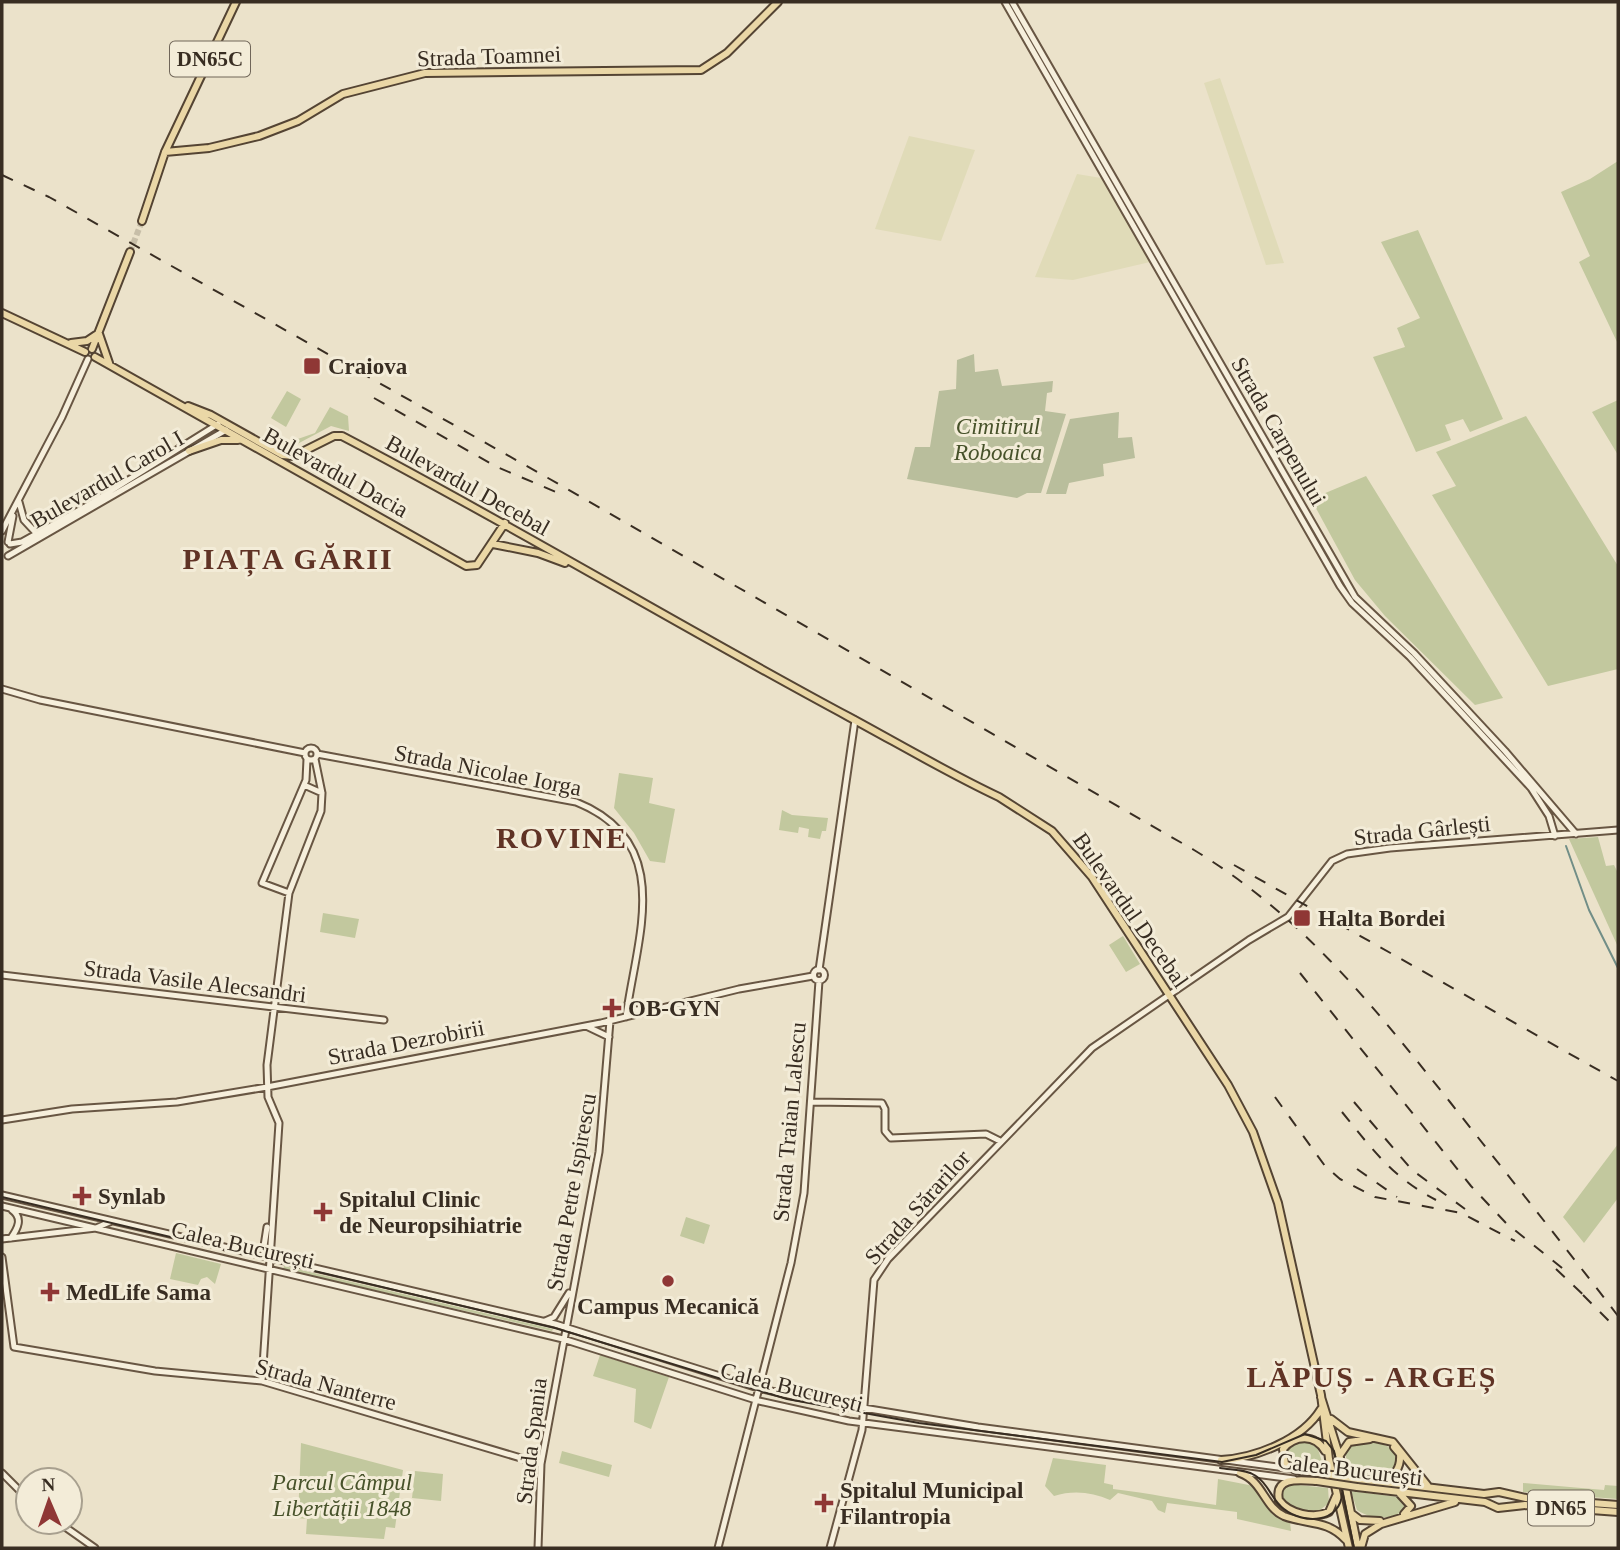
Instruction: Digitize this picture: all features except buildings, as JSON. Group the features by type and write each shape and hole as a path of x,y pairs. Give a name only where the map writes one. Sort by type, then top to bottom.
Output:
{"main road":[{"name":"DN65C","path":"142,221 166,152 236,2"},
{"name":"Strada Toamnei","path":"166,152 230,144 273,132 343,94 425,72 701,70 727,52 778,2"},
{"path":"89,356 130,252"},
{"name":"Bulevardul Dacia","path":"2,313 110,365 180,403 215,426 295,468 466,566 477,565 493,544"},
{"path":"66,343 87,341 99,331"},
{"path":"99,331 102,349 110,365"},
{"name":"Bulevardul Dacia","path":"180,403 223,421 282,455 294,456"},
{"name":"Bulevardul Decebal","path":"294,456 338,435 505,523 579,569 999,797 1052,831 1092,877 1170,995 1238,1101 1264,1158 1278,1203 1359,1548"},
{"path":"190,451 220,440 244,441"},
{"path":"294,456 295,468"},
{"path":"493,544 505,523"},
{"name":"Bulevardul Decebal","path":"493,544 538,553 579,569"},
{"name":"Bulevardul Decebal","path":"1321,1395 1329,1459 1348,1546"},
{"path":"1221,1460 1250,1455 1297,1434 1309,1426 1321,1409"},
{"path":"1329,1416 1338,1427 1348,1432 1393,1442 1429,1487"},
{"path":"1340,1458 1341,1450 1349,1442 1359,1438 1389,1444 1400,1454 1399,1468 1390,1478 1377,1481"},
{"path":"1296,1470 1285,1464 1282,1455 1283,1449 1292,1441 1312,1439 1323,1446 1329,1459"},
{"name":"Calea București","path":"1296,1470 1505,1494"},
{"path":"1240,1474 1257,1483 1284,1516 1326,1524 1348,1546"},
{"path":"1295,1479 1283,1482 1278,1493 1281,1504 1289,1510 1326,1514 1335,1504 1337,1494"},
{"name":"Calea București","path":"1295,1479 1504,1507"},
{"path":"1350,1511 1360,1520 1375,1522 1404,1514 1410,1509 1410,1502 1399,1493"},
{"path":"1492,1505 1494,1493"},
{"path":"1504,1507 1507,1502 1505,1494"},
{"name":"DN65","path":"1505,1494 1618,1505"},
{"path":"1359,1548 1365,1534 1381,1524 1461,1501"},
{"name":"DN65","path":"1504,1507 1525,1505 1618,1512"}],"street":[{"name":"Strada Carpenului","path":"1005,2 1340,586 1352,603 1410,657 1531,788 1549,816 1555,836"},
{"name":"Strada Carpenului","path":"1012,2 1355,597 1414,653 1505,751 1576,834"},
{"path":"5,557 14,513 89,356"},
{"name":"Bulevardul Carol I","path":"6,542 37,534 223,421"},
{"name":"Bulevardul Carol I","path":"5,557 232,427"},
{"path":"19,502 24,520 37,534"},
{"path":"2,531 14,513"},
{"path":"2,689 40,700 316,757"},
{"path":"816,979 855,720"},
{"path":"262,1381 279,1120 267,1087 289,893 319,819 322,793 312,748 306,756 304,785 262,883 289,893"},
{"name":"Strada Nicolae Iorga","path":"316,757 576,802 610,820 632,850 644,882 644,905 626,1017"},
{"path":"304,785 322,793"},
{"name":"Strada Gârlești","path":"1000,1141 1092,1048 1288,917 1328,865 1339,857 1390,848 1618,830"},
{"name":"Strada Traian Lalescu","path":"718,1548 791,1264 802,1205 812,1102 816,979 825,975 819,970"},
{"name":"Strada Vasile Alecsandri","path":"2,975 384,1020"},
{"name":"Strada Dezrobirii","path":"2,1120 72,1109 177,1102 267,1087 586,1026 739,989 816,979"},
{"path":"628,1003 635,1010 660,1009"},
{"name":"Strada Petre Ispirescu","path":"563,1339 600,1152 610,1021"},
{"path":"586,1026 609,1037"},
{"path":"812,1102 882,1103 885,1109 885,1131 888,1137 895,1139 986,1134 1000,1141"},
{"name":"Strada Sărarilor","path":"830,1548 862,1423 874,1280 887,1259 1000,1141"},
{"name":"Calea București","path":"2,1195 543,1321 758,1388 863,1409 1296,1470"},
{"name":"Calea București","path":"2,1206 563,1339 755,1399 862,1423 1295,1479"},
{"path":"10,1208 19,1218 11,1238"},
{"path":"250,1253 264,1246 272,1211"},
{"path":"78,1224 81,1213"},
{"path":"60,1220 61,1233"},
{"path":"2,1239 96,1228 112,1221"},
{"name":"Strada Nanterre","path":"2,1257 14,1348 155,1371 262,1381 541,1464"},
{"path":"543,1321 554,1317 572,1287"},
{"name":"Strada Spania","path":"538,1548 541,1464 563,1339"},
{"path":"78,1536 95,1548"}],"shaded area":[{"path":"1220,78 1284,263 1266,265 1204,83"},
{"path":"909,136 975,150 941,241 875,229"},
{"path":"1077,174 1101,178 1150,262 1073,280 1035,277"}],"green space":[{"path":"1618,161 1618,344 1579,262 1590,256 1561,192 1590,179"},
{"path":"1418,230 1503,419 1470,432 1463,419 1445,425 1451,440 1416,452 1373,357 1405,347 1397,328 1420,318 1381,242"},
{"name":"Cimitirul Roboaica","path":"974,354 975,372 998,369 1002,386 1053,381 1052,392 1047,393 1045,411 1066,414 1041,493 1027,493 1017,498 907,479 915,447 930,447 939,391 956,389 957,360"},
{"path":"287,391 301,399 286,427 271,418"},
{"path":"1618,400 1618,455 1592,412"},
{"path":"330,407 348,416 349,431 331,426 286,450 264,437 288,448 292,441 315,433"},
{"name":"Cimitirul Roboaica","path":"1119,412 1118,438 1132,437 1135,458 1103,464 1104,476 1069,483 1066,494 1046,494 1070,419"},
{"path":"1526,416 1618,566 1618,669 1548,686 1432,495 1456,486 1436,452"},
{"path":"1366,476 1503,698 1475,705 1385,616 1355,580 1311,499"},
{"path":"619,773 653,778 649,803 675,809 665,863 650,861 634,833 614,808"},
{"path":"782,810 792,815 828,818 826,831 822,831 820,839 808,837 809,829 799,827 798,833 779,830"},
{"path":"1598,837 1606,866 1614,865 1618,873 1618,947 1569,839"},
{"path":"323,913 359,919 355,938 320,932"},
{"path":"1123,936 1140,964 1126,972 1109,945"},
{"path":"1618,1144 1618,1198 1584,1243 1563,1217"},
{"path":"686,1217 710,1225 704,1244 680,1236"},
{"path":"176,1253 221,1264 215,1284 207,1277 201,1279 198,1285 170,1279"},
{"path":"284,1266 553,1329 552,1331 283,1269"},
{"path":"600,1355 669,1377 651,1429 634,1422 636,1389 593,1376"},
{"path":"1300,1440 1316,1443 1324,1468 1297,1465 1288,1460 1286,1448"},
{"path":"1368,1441 1389,1447 1395,1453 1395,1467 1384,1476 1348,1471 1345,1450 1351,1443"},
{"name":"Parcul Câmpul Libertății 1848","path":"301,1443 403,1470 395,1528 386,1527 384,1539 306,1534 307,1519 298,1518"},
{"path":"562,1451 612,1465 609,1477 559,1463"},
{"path":"1053,1458 1106,1465 1104,1483 1113,1485 1113,1489 1216,1505 1218,1479 1254,1486 1281,1520 1290,1522 1291,1531 1237,1519 1237,1512 1167,1503 1165,1513 1158,1510 1152,1501 1118,1493 1110,1500 1082,1493 1054,1496 1045,1486"},
{"path":"415,1471 443,1474 441,1501 412,1498"},
{"path":"1523,1483 1604,1490 1605,1485 1618,1486 1618,1499 1523,1492"},
{"path":"1288,1484 1328,1488 1329,1503 1316,1513 1296,1509 1282,1499 1282,1493"},
{"path":"1351,1491 1398,1497 1407,1508 1389,1517 1369,1516 1357,1510"}],"waterway":[{"path":"1566,846 1589,910 1618,968"}],"tunnel":[{"path":"130,252 142,221"}],"tram line":[{"path":"2,1197 555,1328 787,1399 919,1423 1222,1462 1256,1455 1305,1434 1326,1441 1334,1451 1354,1548"},
{"path":"1220,1468 1256,1476 1280,1506 1301,1517 1311,1519 1328,1515 1340,1503 1342,1493"}],"railway":[{"path":"2,175 49,197 548,478 1194,850 1233,876 1302,933 1363,997 1450,1102 1618,1316"},
{"path":"374,398 497,467 556,492"},
{"path":"1234,865 1618,1081"},
{"path":"1300,973 1471,1186 1506,1223 1567,1272"},
{"path":"1275,1097 1325,1166 1340,1179 1375,1197 1461,1213 1515,1241"},
{"path":"1354,1102 1412,1170 1465,1209"},
{"path":"1342,1112 1395,1172 1436,1200"},
{"path":"1357,1169 1397,1197"},
{"path":"1556,1269 1591,1302"},
{"path":"1583,1295 1613,1325"}],"place":[{"name":"Craiova","path":"312,366"},
{"name":"Halta Bordei","path":"1302,918"},
{"name":"OB-GYN","path":"612,1008"},
{"name":"Synlab","path":"82,1196"},
{"name":"Spitalul Clinic de Neuropsihiatrie","path":"323,1212"},
{"name":"Campus Mecanică","path":"668,1281"},
{"name":"MedLife Sama","path":"50,1292"},
{"name":"Spitalul Municipal Filantropia","path":"824,1503"}],"district":[{"name":"PIAȚA GĂRII","path":"288,559"},
{"name":"ROVINE","path":"562,838"},
{"name":"LĂPUȘ - ARGEȘ","path":"1372,1377"}]}
